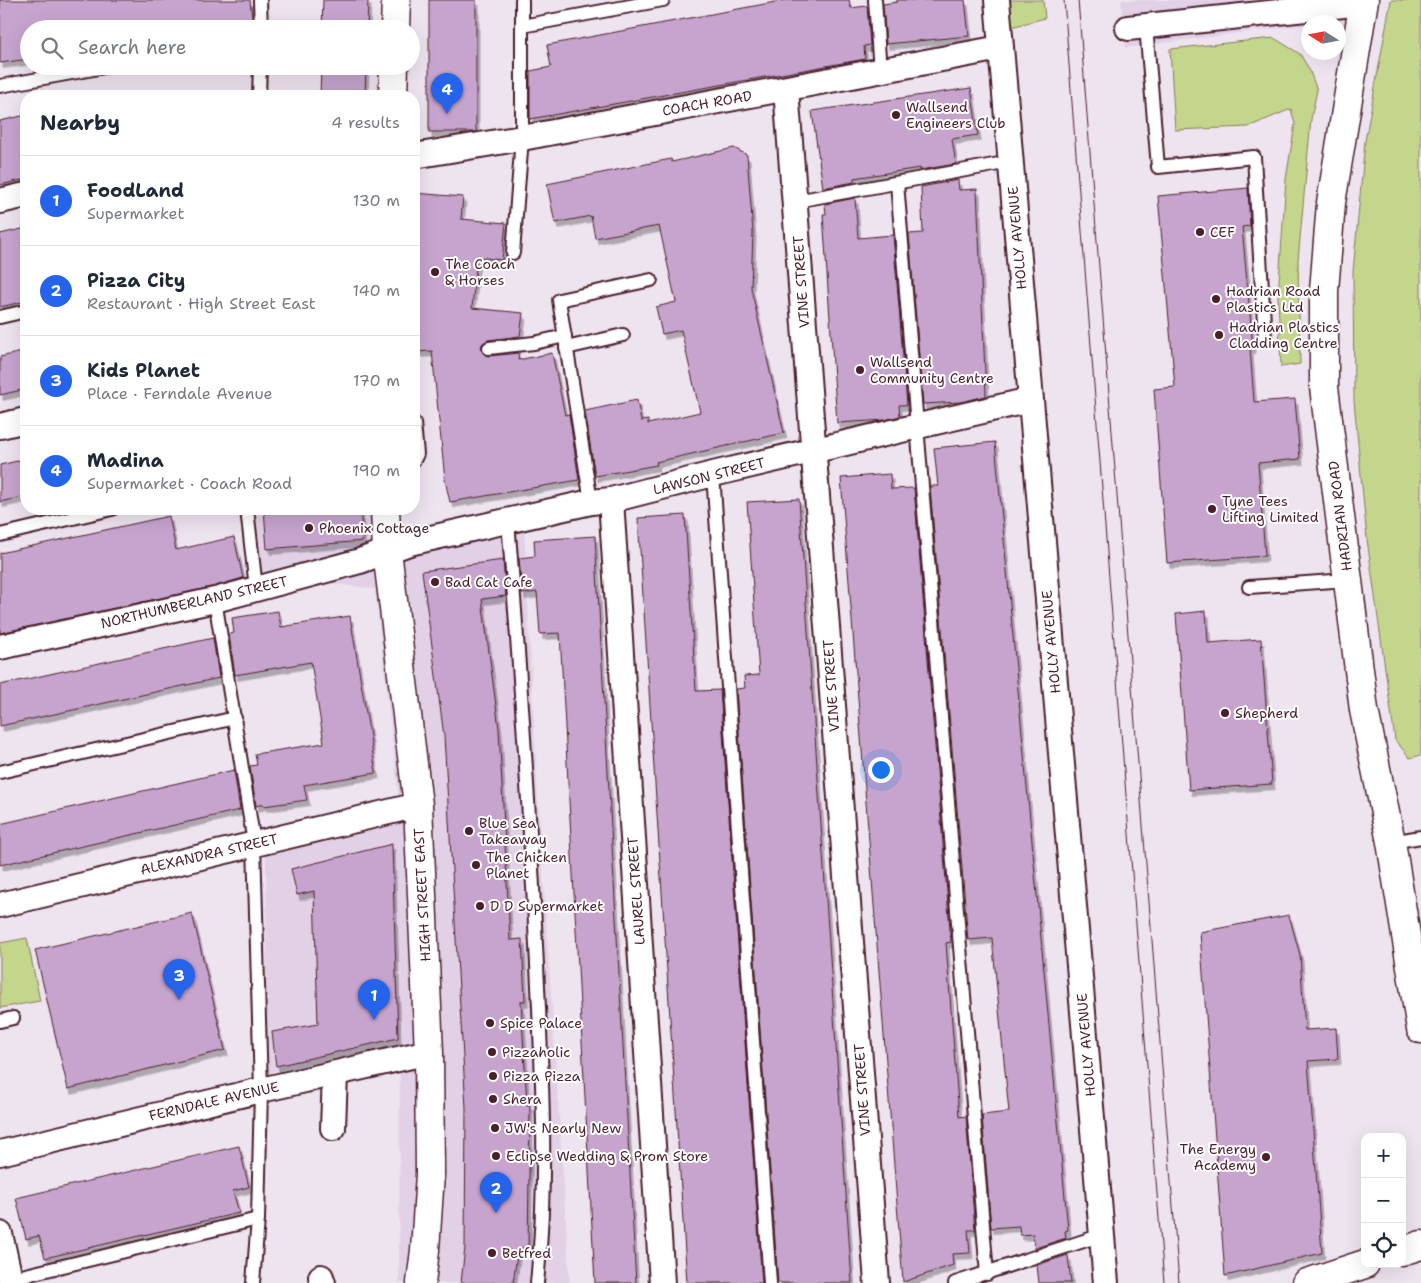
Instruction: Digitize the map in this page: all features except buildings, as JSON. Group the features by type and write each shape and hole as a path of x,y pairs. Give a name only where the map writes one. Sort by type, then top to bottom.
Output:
{"main road":[{"path":"396,0 396,20"},
{"name":"HADRIAN ROAD","path":"1364,2 1331,203 1324,291 1324,387 1364,710 1391,842 1421,1028"},
{"path":"393,90 394,75"},
{"name":"HIGH STREET EAST","path":"385,515 387,551 418,805 429,1052 430,1174 421,1283"},
{"path":"1406,1250 1421,1245"},
{"path":"1307,1283 1361,1265"}],"street":[{"name":"HOLLY AVENUE","path":"997,0 1106,1283"},
{"path":"1137,27 1364,2"},
{"name":"COACH ROAD","path":"420,155 880,72 1000,48"},
{"name":"VINE STREET","path":"786,89 877,1283"},
{"path":"0,202 20,197"},
{"name":"LAWSON STREET","path":"387,551 409,543 601,501 1030,400"},
{"path":"0,426 20,421"},
{"name":"LAUREL STREET","path":"601,501 662,1283"},
{"name":"NORTHUMBERLAND STREET","path":"0,647 215,600 360,562 387,551"},
{"name":"ALEXANDRA STREET","path":"0,905 418,805"},
{"name":"FERNDALE AVENUE","path":"0,1153 261,1090 429,1052"},
{"path":"333,1128 335,1074"},
{"path":"0,1234 7,1281"}],"lane":[{"path":"260,0 261,20"},
{"path":"513,253 522,138 522,0"},
{"path":"522,26 663,0"},
{"path":"875,0 880,72"},
{"path":"1137,27 1158,166 1254,157 1265,338"},
{"path":"0,86 60,75"},
{"path":"259,90 260,75"},
{"path":"796,201 1010,162"},
{"path":"897,183 987,1274"},
{"path":"601,501 566,342 560,300 651,280"},
{"path":"0,317 20,312"},
{"path":"490,348 623,335"},
{"path":"713,474 770,1283"},
{"path":"0,535 86,515"},
{"path":"249,515 256,588"},
{"path":"508,521 524,726 544,1119 543,1189 537,1283"},
{"path":"1249,587 1347,580"},
{"path":"215,600 254,844 261,1090 258,1219 254,1283"},
{"path":"0,772 235,718"},
{"path":"1391,842 1421,837"},
{"path":"0,1021 13,1018"},
{"path":"7,1281 258,1219"},
{"path":"955,1283 1102,1235"}],"shaded area":[{"path":"1121,0 1333,0 1329,15 1301,15 1301,25 1125,48"},
{"path":"523,509 537,780 570,1283 399,1283 400,1045 267,1073 266,856 401,818 375,589 247,573 240,515 401,515 403,538"}],"green space":[{"path":"1006,0 1043,0 1045,18 1008,28"},
{"path":"1391,0 1421,0 1421,755 1410,758 1395,740 1367,539 1354,401 1353,272 1365,141"},
{"path":"1274,38 1300,54 1301,60 1304,60 1309,69 1317,90 1311,119 1298,260 1300,364 1281,367 1278,297 1286,179 1295,124 1291,109 1248,127 1175,130 1170,49"},
{"path":"27,938 40,1001 0,1008 0,943"}],"tram line":[{"path":"1064,0 1164,1283"},
{"path":"1078,0 1179,1283"}],"place":[{"name":"Madina","path":"447,114"},
{"name":"Wallsend Engineers Club","path":"896,115"},
{"name":"CEF","path":"1200,232"},
{"name":"The Coach & Horses","path":"435,272"},
{"name":"Hadrian Road Plastics Ltd","path":"1216,299"},
{"name":"Hadrian Plastics Cladding Centre","path":"1219,335"},
{"name":"Wallsend Community Centre","path":"860,370"},
{"name":"Tyne Tees Lifting Limited","path":"1212,509"},
{"name":"Phoenix Cottage","path":"309,528"},
{"name":"Bad Cat Cafe","path":"435,582"},
{"name":"Shepherd","path":"1225,713"},
{"name":"Blue Sea Takeaway","path":"469,831"},
{"name":"The Chicken Planet","path":"476,865"},
{"name":"D D Supermarket","path":"480,906"},
{"name":"Kids Planet","path":"179,1000"},
{"name":"FoodLand","path":"374,1020"},
{"name":"Spice Palace","path":"490,1023"},
{"name":"Pizzaholic","path":"492,1052"},
{"name":"Pizza Pizza","path":"493,1076"},
{"name":"Shera","path":"493,1099"},
{"name":"JW's Nearly New","path":"495,1128"},
{"name":"Eclipse Wedding & Prom Store","path":"496,1156"},
{"name":"The Energy Academy","path":"1266,1157"},
{"name":"Pizza City","path":"496,1213"},
{"name":"Betfred","path":"492,1253"}]}
